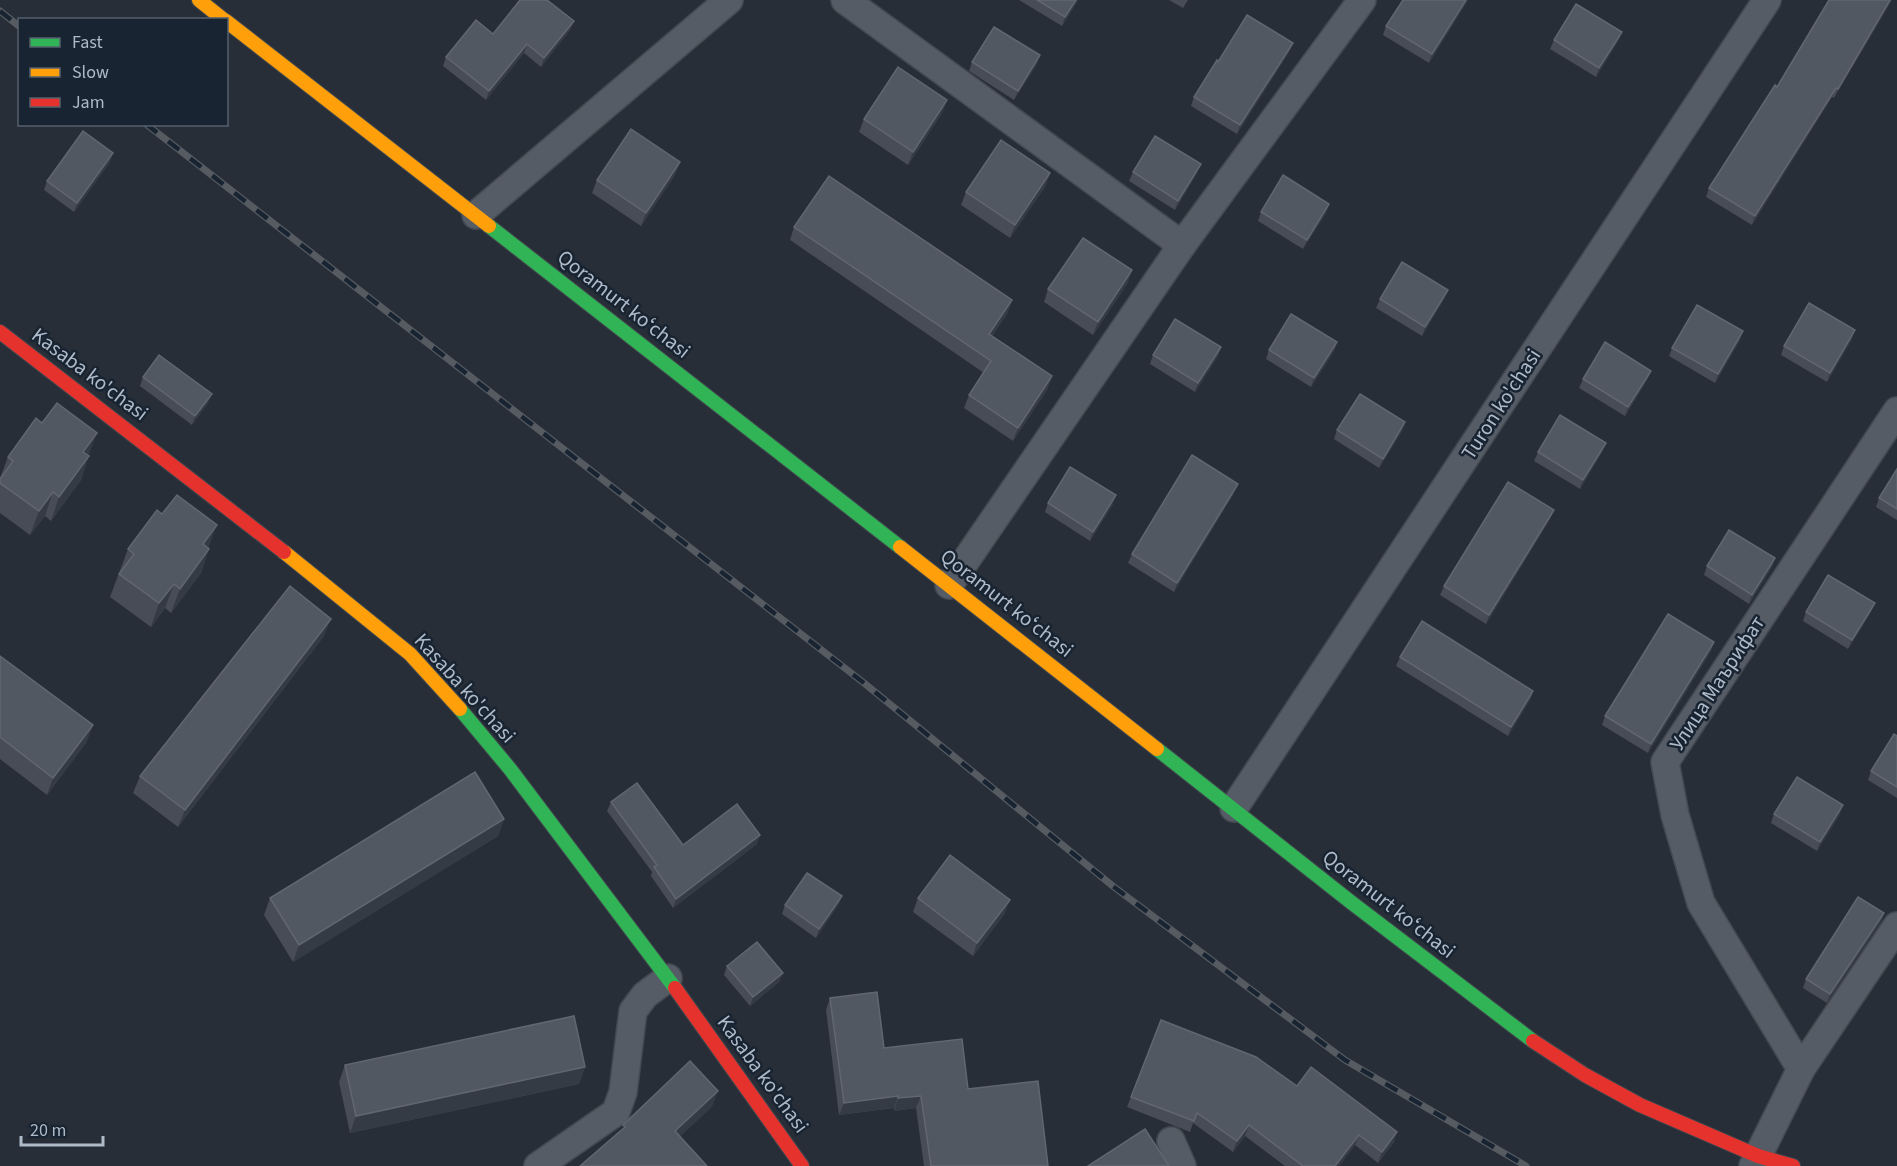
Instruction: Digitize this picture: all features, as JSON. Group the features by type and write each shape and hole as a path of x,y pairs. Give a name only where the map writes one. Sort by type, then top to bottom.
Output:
{"main road":[{"name":"Qoramurt koʻchasi","path":"193,3 202,18"},
{"name":"Qoramurt koʻchasi","path":"193,3 221,18"},
{"name":"Qoramurt koʻchasi","path":"228,22 476,215 950,594 1356,923 1525,1051 1578,1085 1635,1116 1754,1163 1792,1166"},
{"name":"Qoramurt koʻchasi","path":"228,40 763,457"},
{"name":"Kasaba ko'chasi","path":"0,332 261,533 410,654 478,728 668,978 802,1166"},
{"name":"Qoramurt koʻchasi","path":"950,594 1234,808 1352,903 1533,1041 1585,1075 1640,1106 1754,1163"}],"street":[{"path":"476,215 729,0"},
{"path":"845,0 1182,245"},
{"path":"950,594 1182,245 1362,0"},
{"name":"Turon ko'chasi","path":"1234,808 1767,0"},
{"name":"Улица Маърифат","path":"1801,1069 1701,903 1675,815 1665,762 1897,411"},
{"path":"1754,1163 1801,1069 1897,926"},
{"path":"538,1166 616,1112 623,1092 633,1011 645,996 668,978"},
{"path":"1171,1141 1182,1166"}],"building":[{"path":"520,0 547,0 574,21 544,58 527,44 489,91 446,57 476,20 493,34"},
{"path":"1037,0 1076,0 1065,17"},
{"path":"1403,0 1466,0 1432,54 1386,26"},
{"path":"1829,0 1890,0 1838,89 1836,88 1755,216 1709,188 1775,85 1777,87"},
{"path":"1576,4 1622,32 1599,68 1554,40"},
{"path":"1247,15 1293,43 1240,125 1194,97"},
{"path":"994,27 1040,55 1018,91 972,62"},
{"path":"898,67 947,100 913,152 864,119"},
{"path":"631,129 680,162 646,213 597,180"},
{"path":"83,131 113,153 77,203 47,181"},
{"path":"1155,136 1201,164 1178,201 1133,172"},
{"path":"1001,140 1050,173 1015,225 966,192"},
{"path":"1283,175 1329,204 1307,240 1261,212"},
{"path":"829,176 1012,300 989,334 1052,376 1018,428 969,395 991,361 794,227"},
{"path":"1083,238 1132,270 1098,322 1048,289"},
{"path":"1402,262 1448,290 1425,327 1380,299"},
{"path":"1809,303 1855,330 1830,373 1784,346"},
{"path":"1697,305 1743,331 1718,374 1672,348"},
{"path":"1291,314 1337,342 1314,378 1269,350"},
{"path":"1175,319 1221,347 1198,383 1153,355"},
{"path":"1605,342 1651,371 1628,407 1583,379"},
{"path":"159,355 212,394 195,416 143,377"},
{"path":"1360,394 1405,422 1383,459 1337,430"},
{"path":"57,403 97,433 83,452 89,456 59,497 53,492 39,511 0,483 0,479 13,461 8,457 36,418 42,423"},
{"path":"1560,415 1606,443 1583,480 1538,452"},
{"path":"1192,455 1238,484 1177,583 1132,554"},
{"path":"1070,467 1116,495 1093,532 1048,503"},
{"path":"1897,469 1897,509 1879,498"},
{"path":"1508,482 1554,510 1489,615 1444,586"},
{"path":"177,495 217,525 203,544 209,549 180,589 174,584 159,603 119,574 134,554 128,549 157,510 162,514"},
{"path":"1729,530 1775,558 1752,595 1707,566"},
{"path":"1828,575 1875,603 1852,640 1806,612"},
{"path":"290,586 331,619 185,810 140,776"},
{"path":"1668,614 1714,642 1651,744 1605,716"},
{"path":"1422,621 1533,691 1511,727 1400,657"},
{"path":"0,656 93,725 53,778 0,737"},
{"path":"1894,734 1897,736 1897,787 1871,771"},
{"path":"475,772 504,819 299,945 270,898"},
{"path":"1797,777 1843,805 1820,842 1774,814"},
{"path":"637,783 683,845 737,804 760,835 676,899 654,867 657,865 611,802"},
{"path":"950,855 1010,900 977,943 918,898"},
{"path":"807,873 842,896 819,929 785,905"},
{"path":"1858,897 1884,913 1830,994 1806,979"},
{"path":"757,942 783,973 753,997 727,966"},
{"path":"877,992 884,1048 962,1039 968,1089 1038,1081 1048,1166 931,1166 921,1096 898,1098 898,1096 844,1103 830,998"},
{"path":"574,1016 585,1067 356,1116 345,1065"},
{"path":"1161,1020 1256,1057 1297,1086 1311,1067 1397,1132 1382,1152 1359,1135 1335,1166 1303,1166 1249,1125 1237,1141 1197,1113 1194,1121 1131,1097"},
{"path":"690,1061 718,1091 675,1131 707,1166 580,1166 625,1127 623,1125"},
{"path":"1145,1129 1169,1166 1088,1166"}],"railway":[{"path":"0,11 18,25"},
{"path":"149,126 864,683 1114,887 1345,1060 1526,1166"}],"traffic: fast":[{"path":"489,226 900,547"},
{"path":"460,709 510,769 675,988"},
{"path":"1157,749 1352,903 1533,1041"}],"traffic: slow":[{"path":"199,0 222,18"},
{"path":"228,23 489,226"},
{"path":"900,547 1157,749"},
{"path":"284,552 410,654 460,709"}],"traffic: jam":[{"path":"0,332 284,552"},
{"path":"675,988 802,1166"},
{"path":"1533,1041 1585,1075 1640,1105 1758,1156 1793,1166"}]}
